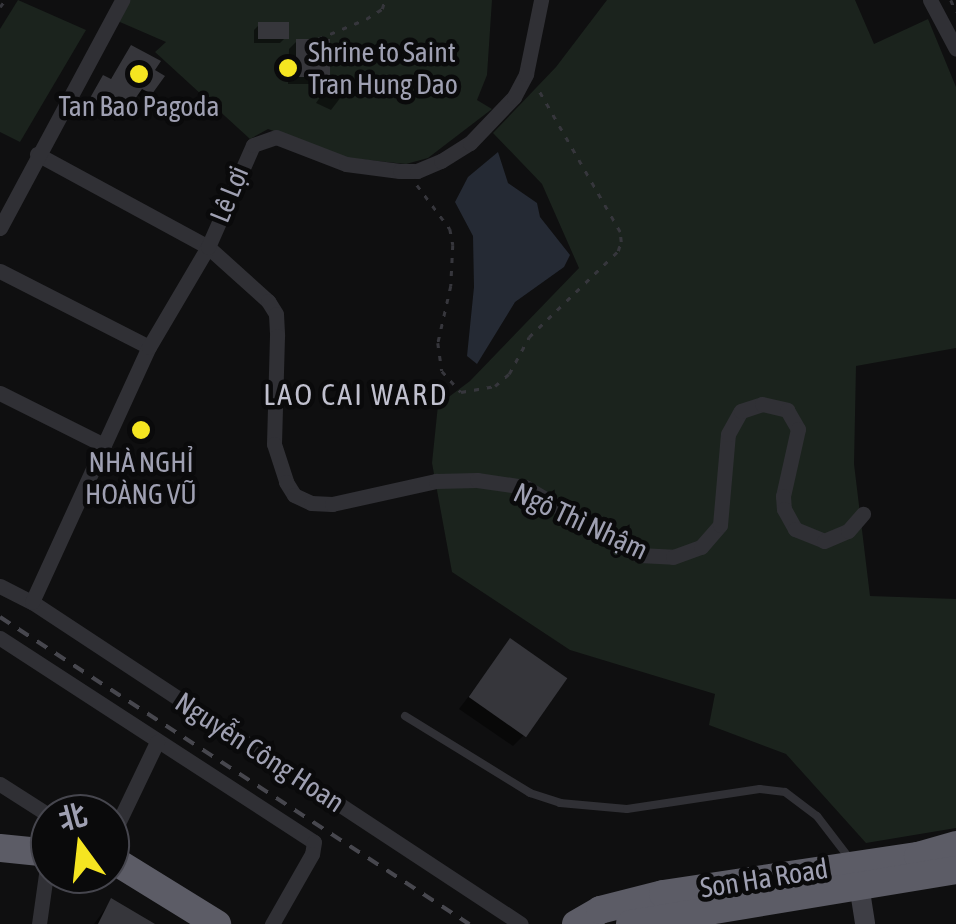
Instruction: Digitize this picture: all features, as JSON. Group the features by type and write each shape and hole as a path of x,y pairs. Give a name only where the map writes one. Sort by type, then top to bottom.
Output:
{"highway":[{"name":"Son Ha Road","path":"630,924 856,875 956,845"},
{"path":"0,848 30,852"},
{"path":"130,870 217,924"},
{"name":"Son Ha Road","path":"576,924 600,910 662,894 856,875 956,870"}],"street":[{"path":"0,228 122,0"},
{"name":"Lê Lợi","path":"32,602 149,347 208,247 245,154 264,138 276,137 346,164 400,172 417,171 470,144 500,116 526,74 541,0"},
{"path":"930,0 956,49"},
{"name":"Ngô Thì Nhậm","path":"37,154 208,247 254,287 276,314 274,444 286,482 294,495 310,503 332,504 436,482 477,480 525,488 639,555 673,557 702,547 720,526 728,434 741,411 762,404 787,410 798,429 783,496 784,510 796,529 824,542 848,531 864,514"},
{"path":"0,271 149,347"},
{"path":"0,393 104,445"},
{"name":"Nguyễn Công Hoan","path":"0,586 32,602 519,923"},
{"name":"Nguyễn Công Hoan","path":"0,639 314,842 272,924"},
{"path":"130,798 157,742"},
{"path":"0,784 30,803"},
{"path":"856,875 865,924"},
{"path":"38,924 43,894"}],"lane":[{"path":"405,716 530,793 560,803 627,809 760,789 785,792 818,816 842,842 856,875"}],"path":[{"path":"0,8 5,0"},
{"path":"318,39 382,9 384,0"},
{"path":"951,0 956,12"},
{"path":"400,172 421,190 450,229 451,286 438,343 442,372 461,392 495,386 508,374 528,336 618,251 621,242 620,232 526,74"}],"shaded area":[{"path":"18,0 86,30 20,142 0,132 0,29"},
{"path":"123,0 492,0 487,75 477,100 492,109 428,158 406,164 348,158 268,129 250,139 155,52 166,42 113,19"},
{"path":"607,0 855,0 874,44 928,19 956,87 956,348 856,366 854,464 870,596 956,599 956,828 866,843 786,754 709,725 715,694 570,650 452,572 432,463 438,405 470,381 579,268 542,184 493,133 556,67"},
{"path":"498,152 508,183 537,203 540,217 570,255 564,267 515,302 477,364 467,356 474,287 473,236 455,202 468,177"}],"building":[{"path":"258,22 289,22 289,39 258,39"},
{"path":"296,39 330,39 330,77 296,77"},
{"path":"131,45 161,61 155,70 165,76 152,94 142,89 123,116 90,98 103,75 111,79"},
{"path":"510,638 567,678 526,737 469,697"},
{"path":"111,898 155,924 98,924"}],"railway":[{"path":"0,617 469,924"}],"place":[{"name":"Shrine to Saint Tran Hung Dao","path":"288,68"},
{"name":"Tan Bao Pagoda","path":"139,74"},
{"name":"NHÀ NGHỈ HOÀNG VŨ","path":"141,430"}],"district":[{"name":"LAO CAI WARD","path":"356,394"}]}
